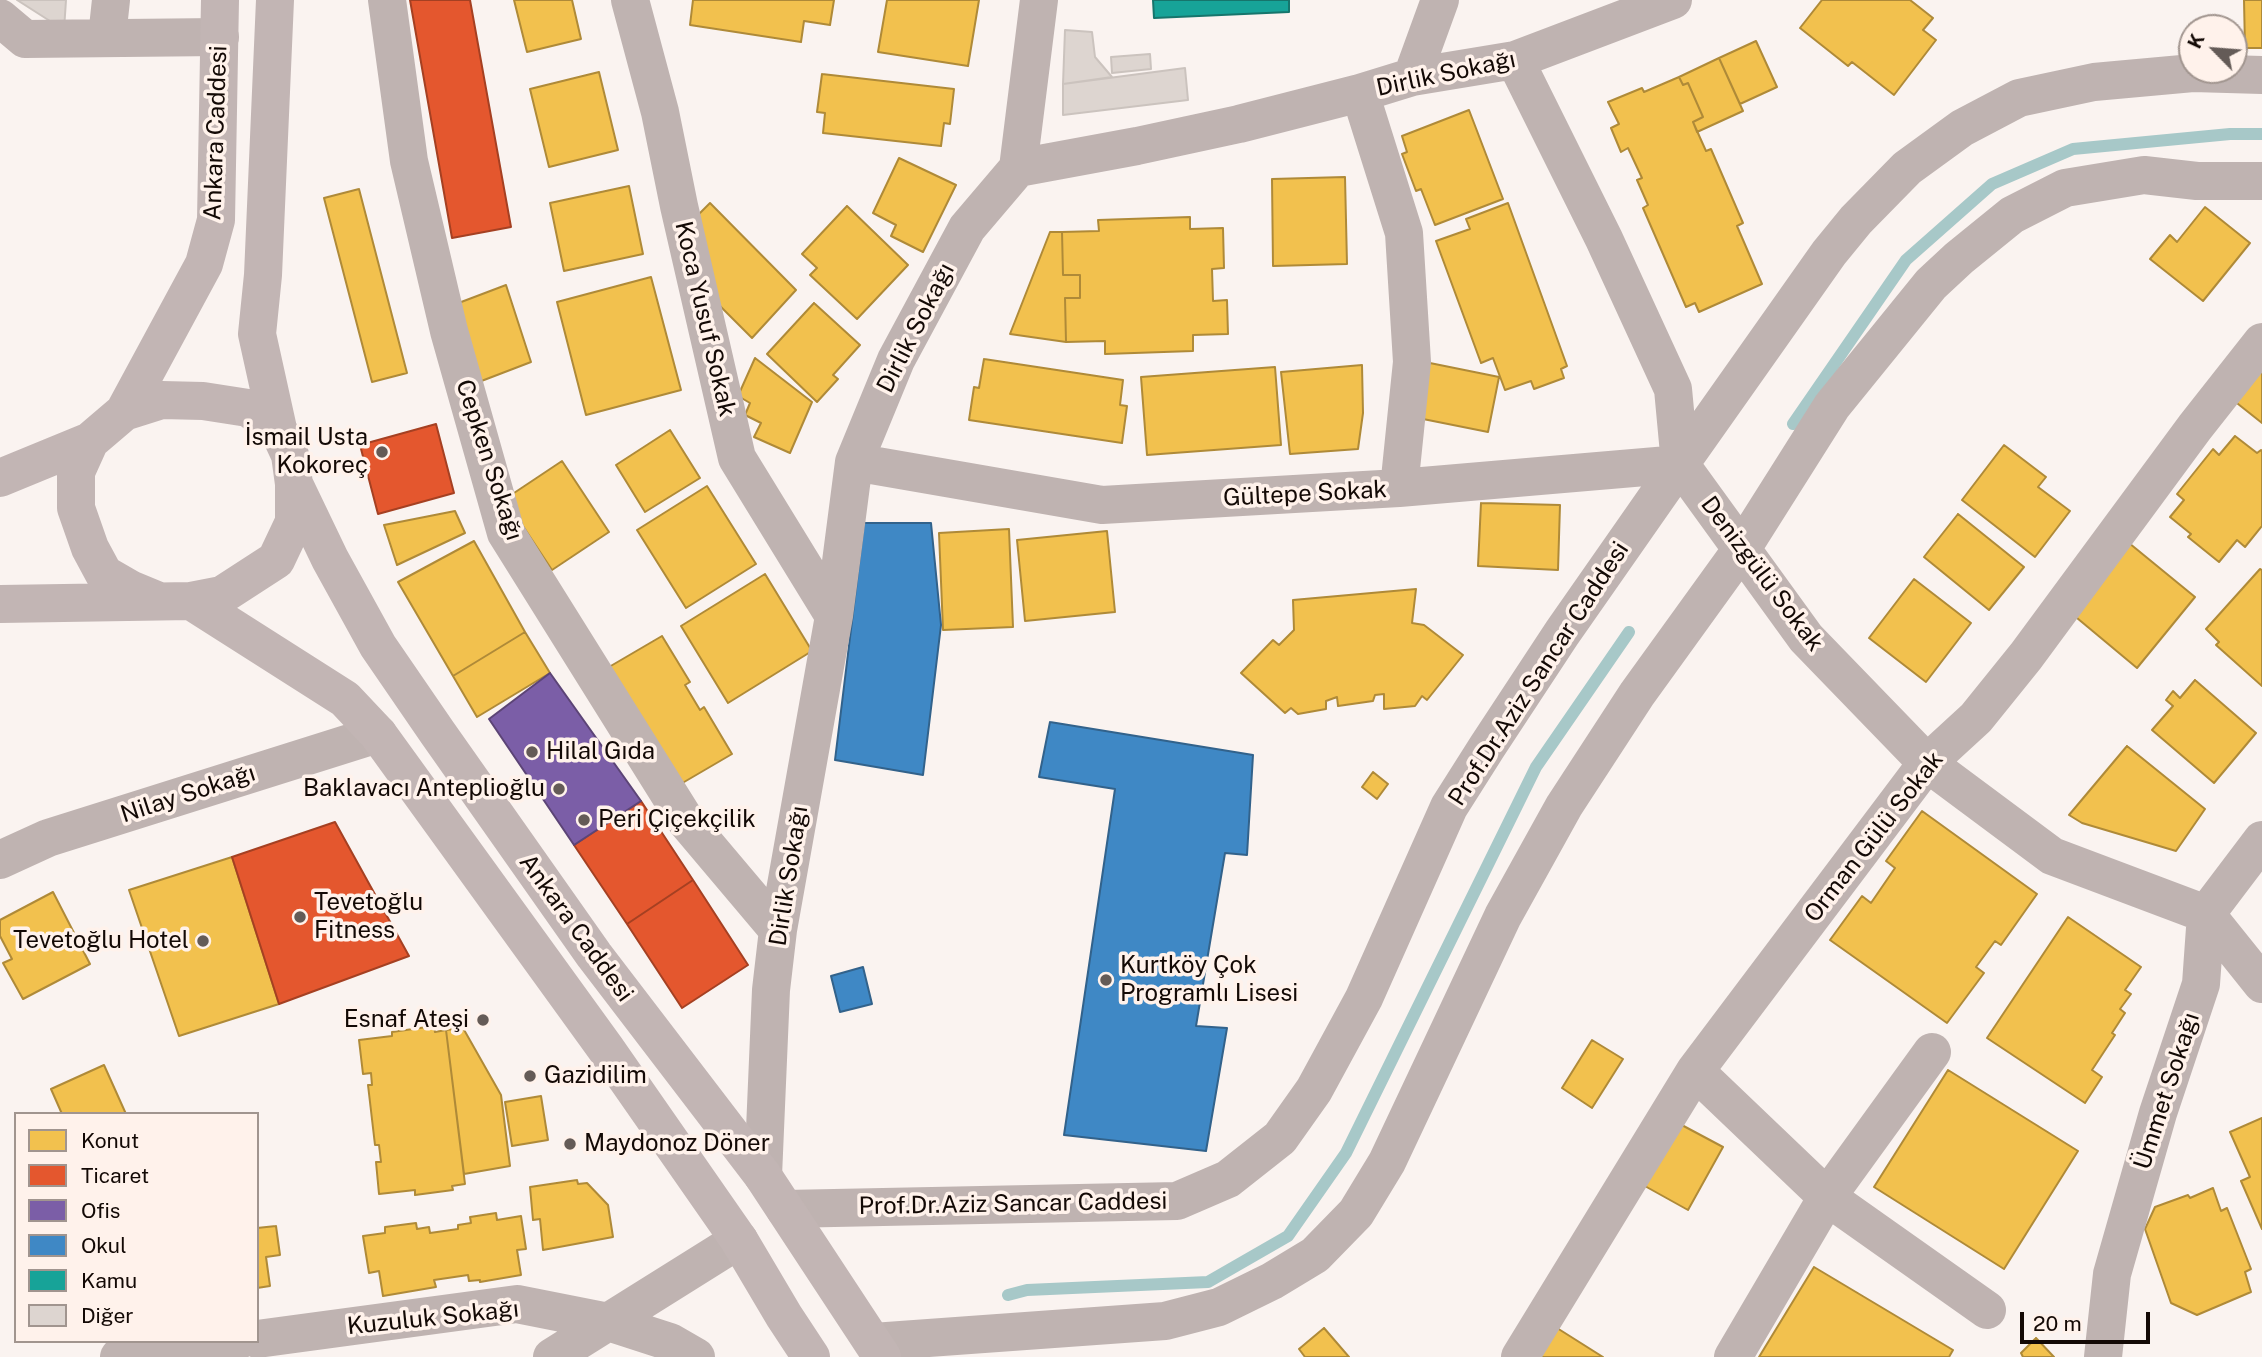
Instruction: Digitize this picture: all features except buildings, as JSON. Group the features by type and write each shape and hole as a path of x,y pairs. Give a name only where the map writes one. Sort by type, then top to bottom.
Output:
{"main road":[{"path":"0,604 175,601 222,595 276,560 294,522 294,484 290,455 278,429 257,334 275,0"},
{"name":"Ankara Caddesi","path":"124,412 204,264 216,220 220,19"},
{"path":"0,478 90,441 124,412 162,400 203,401 248,408 278,429"},
{"path":"90,441 76,472 76,508 90,548 104,574 130,589 175,601"},
{"name":"Ankara Caddesi","path":"294,484 330,559 379,646 429,721 594,955 763,1176 877,1350"},
{"name":"Ankara Caddesi","path":"175,601 345,699 379,733 739,1240 811,1357"}],"street":[{"path":"107,37 111,0"},
{"name":"Cepken Sokağı","path":"387,0 409,161 449,331 506,533 686,821 778,930"},
{"name":"Koca Yusuf Sokak","path":"630,0 660,112 737,458 834,616"},
{"path":"1018,167 1039,0"},
{"path":"1412,77 1440,0"},
{"name":"Dirlik Sokağı","path":"763,1176 771,990 778,930 834,616 854,461 896,360 967,228 1018,167 1137,146 1239,124 1412,77 1515,60 1673,0"},
{"path":"0,18 25,39 107,37 220,19"},
{"path":"1399,488 1680,464 1673,389 1604,239 1515,60"},
{"name":"Prof.Dr.Aziz Sancar Caddesi","path":"785,1209 1177,1201 1228,1180 1280,1138 1314,1090 1364,998 1449,807 1562,633 1829,253 1856,220 1907,168 1962,128 2019,98 2094,82 2193,73 2262,75"},
{"name":"Gültepe Sokak","path":"854,461 1102,505 1399,488 1412,362 1404,233 1360,93"},
{"path":"877,1350 1166,1321 1219,1307 1272,1281 1315,1255 1356,1213 1387,1162 1503,916 1564,806 1637,694 1741,550 1840,396 1931,284 2012,215 2065,188 2144,175 2197,181 2262,181"},
{"name":"Orman Gülü Sokak","path":"1520,1357 1695,1071 1927,763 1976,718 2026,656 2262,342"},
{"name":"Denizgülü Sokak","path":"1680,464 1806,638 1927,763 2052,856 2206,914"},
{"name":"Nilay Sokağı","path":"0,860 48,838 379,733"},
{"path":"2262,840 2206,914 2262,984"},
{"name":"Ümmet Sokağı","path":"2103,1357 2112,1274 2158,1113 2201,985 2206,914"},
{"path":"1732,1357 1828,1197 1932,1052"},
{"path":"1695,1071 1828,1197 1987,1310"},
{"path":"552,1357 739,1240"},
{"name":"Kuzuluk Sokağı","path":"259,1339 517,1304 608,1322 670,1342 696,1357"},
{"path":"119,1357 223,1343"}],"waterway":[{"path":"1793,424 1906,260 1992,184 2073,149 2230,134 2262,134"},
{"path":"1008,1295 1027,1290 1208,1282 1288,1236 1346,1153 1536,767 1629,632"}],"place":[{"name":"İsmail Usta Kokoreç","path":"382,452"},
{"name":"Hilal Gıda","path":"532,752"},
{"name":"Baklavacı Anteplioğlu","path":"559,789"},
{"name":"Peri Çiçekçilik","path":"584,820"},
{"name":"Tevetoğlu Fitness","path":"300,917"},
{"name":"Tevetoğlu Hotel","path":"203,941"},
{"name":"Kurtköy Çok Programlı Lisesi","path":"1106,980"},
{"name":"Esnaf Ateşi","path":"483,1020"},
{"name":"Gazidilim","path":"530,1076"},
{"name":"Maydonoz Döner","path":"570,1144"}]}
